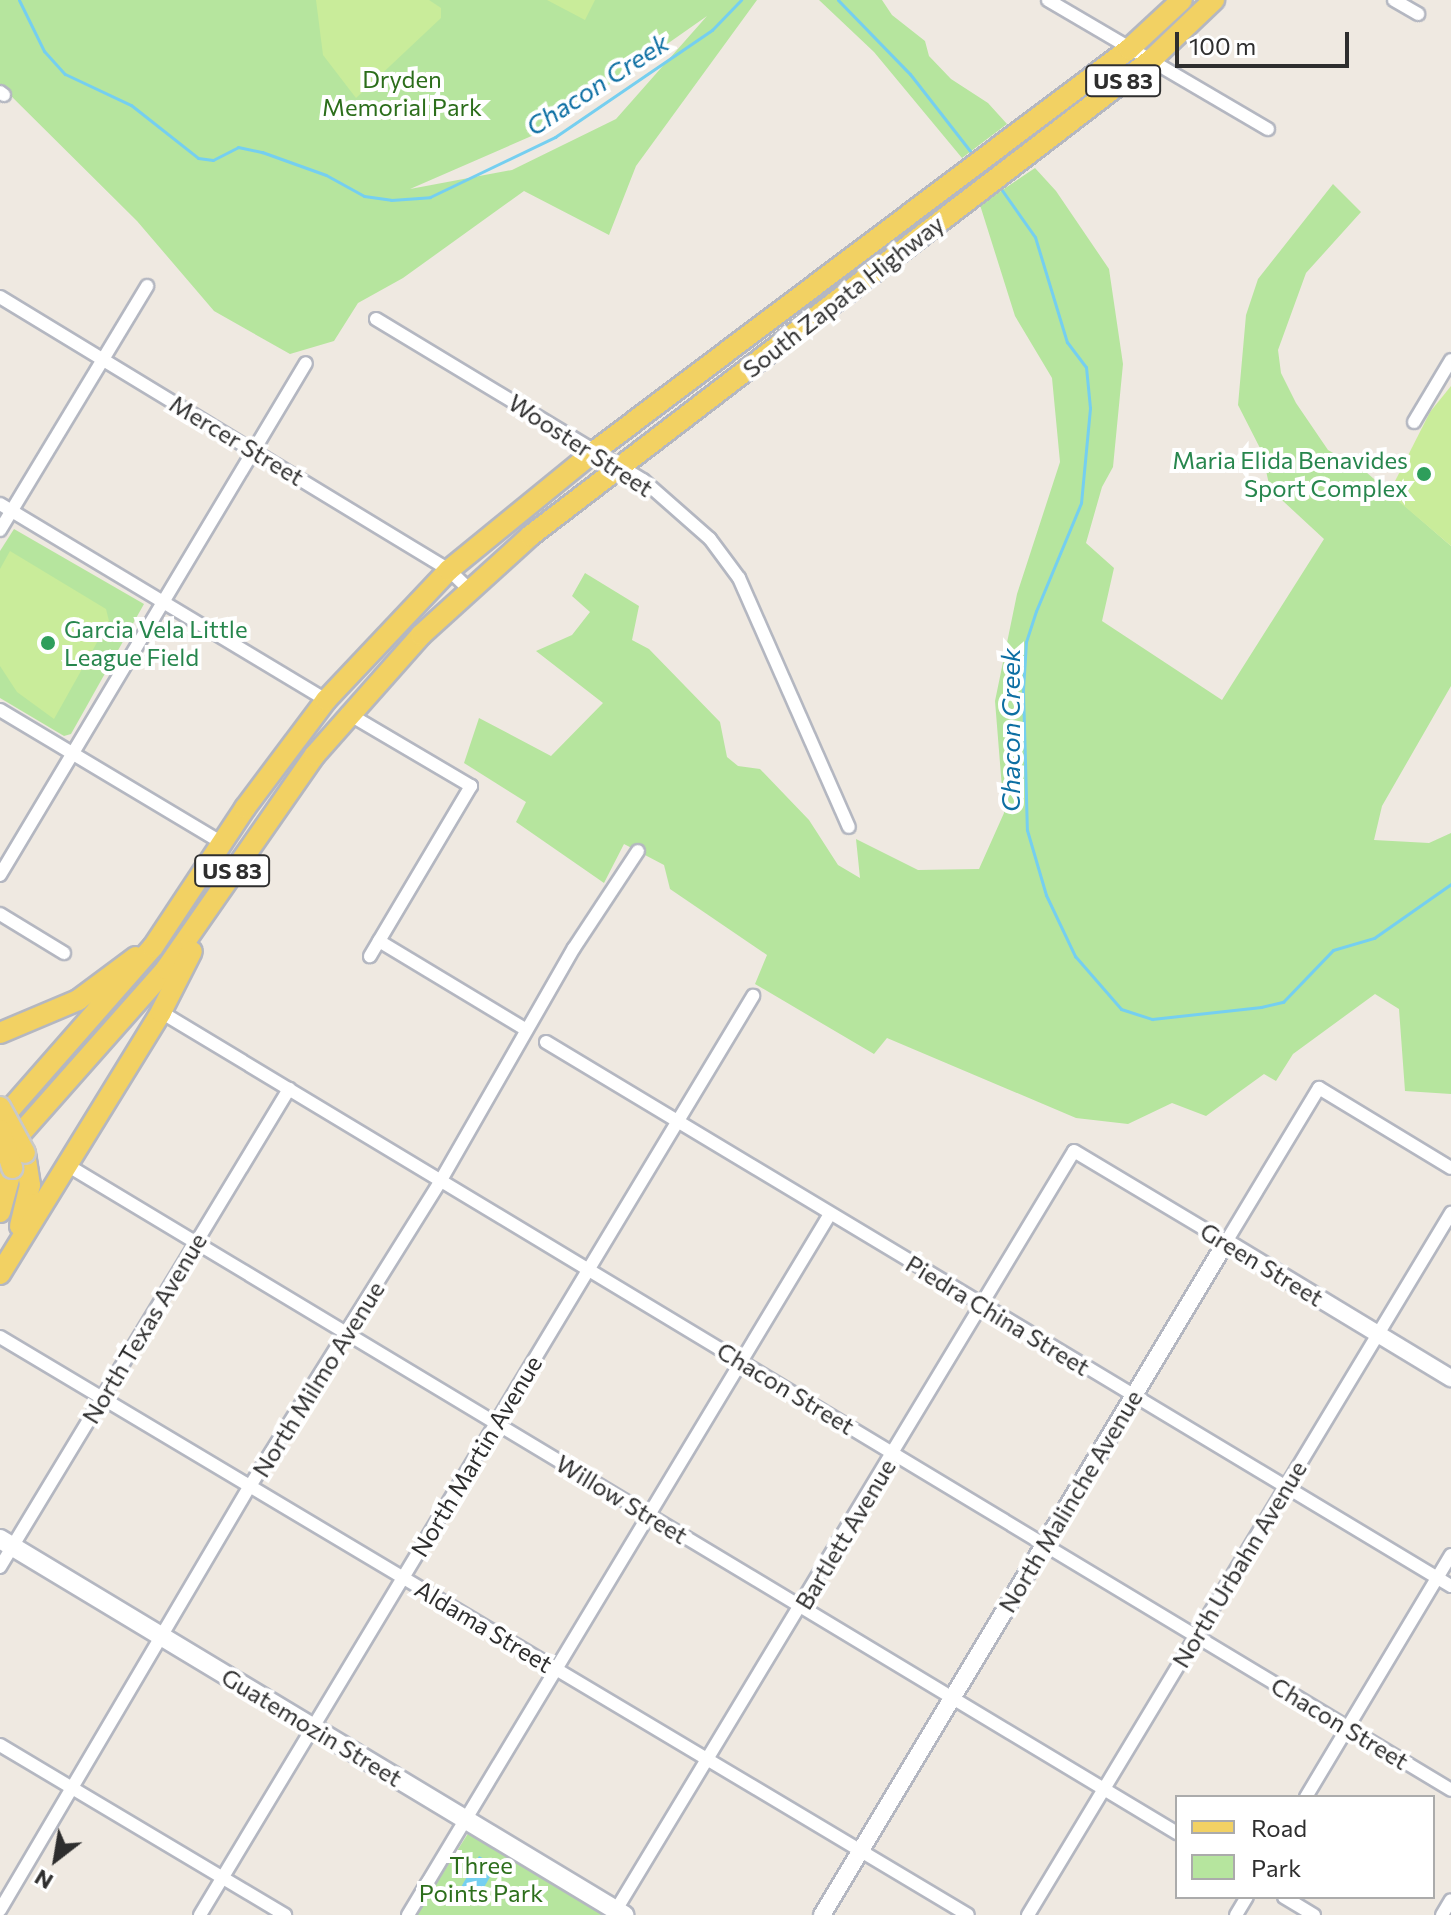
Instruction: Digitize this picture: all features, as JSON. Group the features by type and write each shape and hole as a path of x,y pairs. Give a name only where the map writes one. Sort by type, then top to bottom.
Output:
{"main road":[{"name":"South Zapata Highway","path":"449,570 595,451 1129,49 1182,0"},
{"name":"South Zapata Highway","path":"469,589 621,466 1152,59 1214,0"},
{"name":"US 83","path":"0,1121 153,947 222,843 326,700 449,570"},
{"name":"US 83","path":"12,1159 134,1009 347,713 469,589"},
{"path":"5,1265 161,1012 226,882"},
{"path":"0,1033 78,1000 153,947"},
{"path":"0,1107 12,1159 0,1212"},
{"path":"0,1130 29,1199 5,1265"},
{"name":"Guatemozin Street","path":"6,1542 618,1913"}],"street":[{"path":"1048,0 1268,129"},
{"path":"1394,0 1418,14"},
{"path":"0,530 6,508 147,286"},
{"name":"Mercer Street","path":"0,297 449,570 469,589"},
{"name":"Wooster Street","path":"376,319 621,466 726,557 849,827"},
{"path":"1414,422 1451,360"},
{"path":"0,875 306,363"},
{"path":"6,508 326,700"},
{"path":"0,710 222,843"},
{"path":"347,713 471,786 370,956"},
{"name":"North Milmo Avenue","path":"0,1910 250,1486 441,1180 525,1029 638,851"},
{"path":"0,914 64,953"},
{"path":"379,941 525,1029"},
{"name":"North Martin Avenue","path":"200,1915 753,996"},
{"name":"Chacon Street","path":"161,1012 1451,1790"},
{"name":"Piedra China Street","path":"546,1042 1451,1586"},
{"name":"North Malinche Avenue","path":"822,1915 1319,1088 1451,1168"},
{"name":"North Texas Avenue","path":"0,1567 6,1542 102,1398 289,1089"},
{"name":"Green Street","path":"1074,1151 1451,1378"},
{"name":"Bartlett Avenue","path":"618,1913 1074,1151"},
{"name":"Willow Street","path":"67,1165 1175,1832"},
{"name":"North Urbahn Avenue","path":"1028,1915 1451,1213"},
{"path":"408,1915 830,1214"},
{"name":"Aldama Street","path":"0,1337 968,1915"},
{"path":"1307,1795 1451,1555"},
{"path":"0,1745 285,1915"},
{"path":"1287,1899 1314,1915"},
{"path":"1442,1915 1451,1900"}],"green space":[{"name":"Dryden Memorial Park","path":"0,0 757,0 636,166 609,235 524,191 403,278 358,303 334,341 290,354 214,311 137,221 0,85","holes":["707,16 616,119 512,170 410,189 543,131"]},
{"path":"316,0 429,0 441,8 441,18 356,98 323,55"},
{"path":"547,0 595,0 585,20"},
{"path":"819,0 882,0 892,15 925,41 929,56 951,79 988,103 1007,124 962,158 874,52"},
{"path":"1035,168 1056,191 1109,269 1123,364 1113,467 1102,487 1086,543 1114,568 1102,621 1222,700 1324,539 1270,489 1262,452 1238,405 1246,315 1258,279 1333,184 1361,212 1306,273 1278,350 1281,373 1296,403 1328,450 1366,472 1451,546 1451,686 1382,806 1374,840 1429,843 1451,833 1451,1094 1405,1091 1399,1009 1375,994 1293,1054 1276,1081 1264,1074 1206,1116 1172,1103 1128,1124 1076,1118 887,1038 874,1054 755,984 767,955 670,889 664,865 624,844 604,883 516,822 526,802 464,763 479,718 551,756 603,703 536,651 572,635 590,612 572,596 585,573 639,606 632,640 649,649 720,722 727,757 738,766 760,769 809,820 838,865 860,878 856,839 918,870 979,869 1004,813 995,701 1017,594 1060,462 1052,378 1015,316 980,205"},
{"name":"Maria Elida Benavides Sport Complex","path":"1451,386 1451,546 1389,493 1430,412"},
{"name":"Garcia Vela Little League Field","path":"14,529 144,604 71,734 64,736 0,698 0,551"},
{"name":"Garcia Vela Little League Field","path":"10,551 106,609 109,621 54,719 17,692 0,666 0,569"},
{"name":"Three Points Park","path":"469,1832 603,1911 604,1915 416,1915"}],"water":[{"path":"479,1856 496,1866 474,1904 457,1894"}],"waterway":[{"name":"Chacon Creek","path":"19,0 44,51 65,74 131,105 198,158 213,160 238,147 262,152 326,175 364,196 391,200 430,197 555,137 712,30 741,0"},
{"name":"Chacon Creek","path":"838,0 910,74 974,156"},
{"name":"Chacon Creek","path":"999,186 1035,237 1067,342 1086,367 1090,408 1081,503 1026,642 1023,690 1027,830 1046,895 1075,956 1121,1009 1152,1019 1261,1007 1283,1002 1333,950 1374,938 1451,884"}],"place":[{"name":"Maria Elida Benavides Sport Complex","path":"1424,474"},
{"name":"Garcia Vela Little League Field","path":"48,643"}]}
